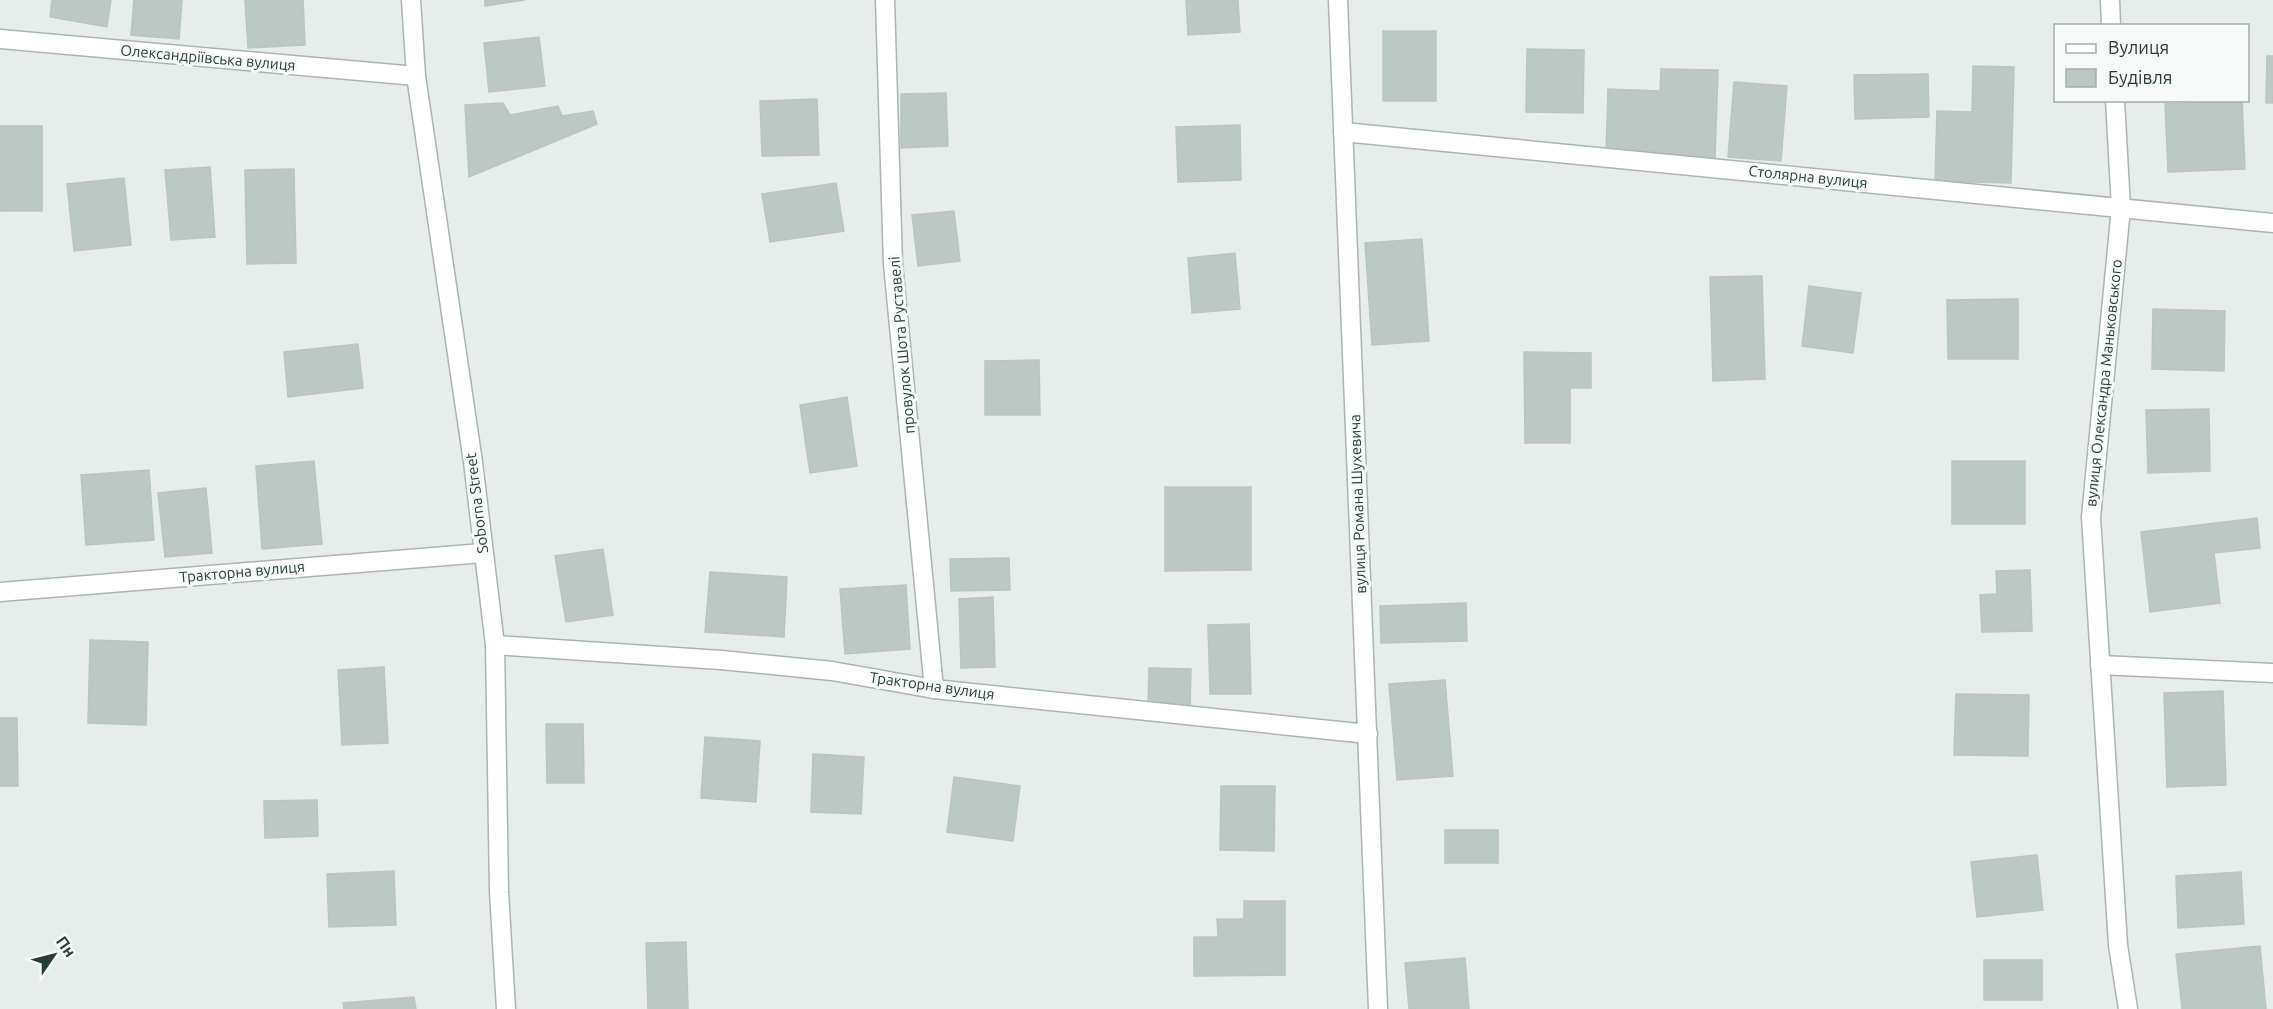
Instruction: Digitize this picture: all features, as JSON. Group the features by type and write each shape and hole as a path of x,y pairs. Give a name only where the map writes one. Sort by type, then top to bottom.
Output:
{"street":[{"name":"Soborna Street","path":"411,0 416,76 473,462 495,645 499,892 506,1009"},
{"name":"провулок Шота Руставелі","path":"885,0 893,264 934,689"},
{"name":"вулиця Романа Шухевича","path":"1338,0 1378,1009"},
{"path":"2110,0 2112,24"},
{"name":"Олександріївська вулиця","path":"0,39 416,76"},
{"name":"вулиця Олександра Маньковського","path":"2115,102 2121,208 2091,517 2118,945 2128,1009"},
{"name":"Столярна вулиця","path":"1343,132 2273,224"},
{"name":"Тракторна вулиця","path":"0,592 483,553"},
{"name":"Тракторна вулиця","path":"495,645 721,660 832,671 934,689 1368,734"},
{"path":"2100,665 2273,673"}],"building":[{"path":"52,0 111,0 107,27 50,17"},
{"path":"134,0 182,0 179,39 131,35"},
{"path":"245,0 303,0 305,45 248,48"},
{"path":"485,0 525,0 485,6"},
{"path":"1186,0 1238,0 1240,32 1188,35"},
{"path":"1383,31 1436,31 1436,101 1383,101"},
{"path":"539,37 545,86 489,92 484,43"},
{"path":"1527,49 1584,50 1583,113 1526,112"},
{"path":"2267,56 2273,56 2273,103 2266,103"},
{"path":"1973,66 2014,67 2011,183 1935,181 1937,111 1972,112"},
{"path":"1661,69 1718,70 1715,158 1606,155 1608,89 1660,91"},
{"path":"1928,74 1929,117 1855,119 1854,75"},
{"path":"1734,82 1787,86 1781,161 1728,157"},
{"path":"946,93 948,146 901,148 901,94"},
{"path":"817,99 819,155 762,156 760,101"},
{"path":"2242,102 2245,169 2168,172 2165,104"},
{"path":"503,103 510,115 558,106 562,116 593,111 597,124 469,177 465,105"},
{"path":"1240,125 1241,180 1178,182 1176,127"},
{"path":"0,126 42,126 42,211 0,211"},
{"path":"210,167 215,237 171,240 165,170"},
{"path":"294,169 296,263 247,264 245,170"},
{"path":"124,178 131,245 74,251 67,184"},
{"path":"836,183 844,231 770,242 762,194"},
{"path":"954,211 960,261 918,266 912,215"},
{"path":"1422,239 1429,341 1372,345 1365,243"},
{"path":"1235,253 1240,309 1192,313 1188,258"},
{"path":"1762,276 1765,379 1713,381 1710,277"},
{"path":"1809,286 1861,293 1853,353 1802,346"},
{"path":"2018,299 2018,359 1948,359 1947,300"},
{"path":"2153,309 2225,311 2224,371 2152,369"},
{"path":"358,344 363,388 288,397 284,352"},
{"path":"1524,352 1591,353 1591,388 1570,388 1570,443 1525,443"},
{"path":"1039,360 1040,415 985,415 985,361"},
{"path":"847,397 857,466 810,473 800,405"},
{"path":"2209,409 2210,471 2148,473 2146,410"},
{"path":"314,461 322,544 262,549 256,466"},
{"path":"1952,461 2025,461 2025,524 1952,524"},
{"path":"149,470 154,540 86,545 81,475"},
{"path":"1165,487 1251,487 1251,570 1165,571"},
{"path":"206,488 212,553 165,557 158,493"},
{"path":"2257,518 2260,548 2214,553 2220,603 2150,612 2141,532"},
{"path":"603,549 613,615 566,622 555,556"},
{"path":"1009,558 1010,590 951,591 950,559"},
{"path":"2030,570 2032,631 1982,632 1980,595 1997,594 1996,571"},
{"path":"710,572 787,577 784,637 705,632"},
{"path":"906,585 910,649 845,654 840,589"},
{"path":"993,597 995,667 961,668 959,599"},
{"path":"1466,603 1467,641 1381,643 1380,606"},
{"path":"1249,624 1251,694 1210,694 1208,625"},
{"path":"90,640 148,642 146,725 88,723"},
{"path":"384,667 388,743 342,745 338,670"},
{"path":"1149,668 1191,669 1190,709 1148,708"},
{"path":"1445,680 1453,776 1397,780 1389,684"},
{"path":"2223,691 2226,785 2167,787 2164,693"},
{"path":"1956,694 2029,695 2028,756 1954,755"},
{"path":"0,718 17,718 18,786 0,786"},
{"path":"546,724 583,724 584,783 547,783"},
{"path":"705,737 760,741 756,802 701,798"},
{"path":"813,754 864,757 861,814 811,812"},
{"path":"954,777 1020,786 1013,841 947,832"},
{"path":"1221,786 1275,786 1274,851 1220,850"},
{"path":"317,800 318,836 265,838 264,801"},
{"path":"1445,830 1498,830 1498,863 1445,863"},
{"path":"2037,855 2043,910 1977,917 1971,862"},
{"path":"394,871 396,925 329,927 327,874"},
{"path":"2241,872 2244,924 2178,928 2176,876"},
{"path":"1244,901 1285,901 1285,975 1194,976 1194,937 1218,937 1217,919 1244,919"},
{"path":"686,942 688,1009 648,1009 646,943"},
{"path":"2260,946 2266,1009 2182,1009 2176,954"},
{"path":"1465,958 1469,1009 1409,1009 1405,963"},
{"path":"1984,960 2042,960 2042,1000 1984,1000"},
{"path":"414,997 416,1009 344,1009 343,1003"}]}
